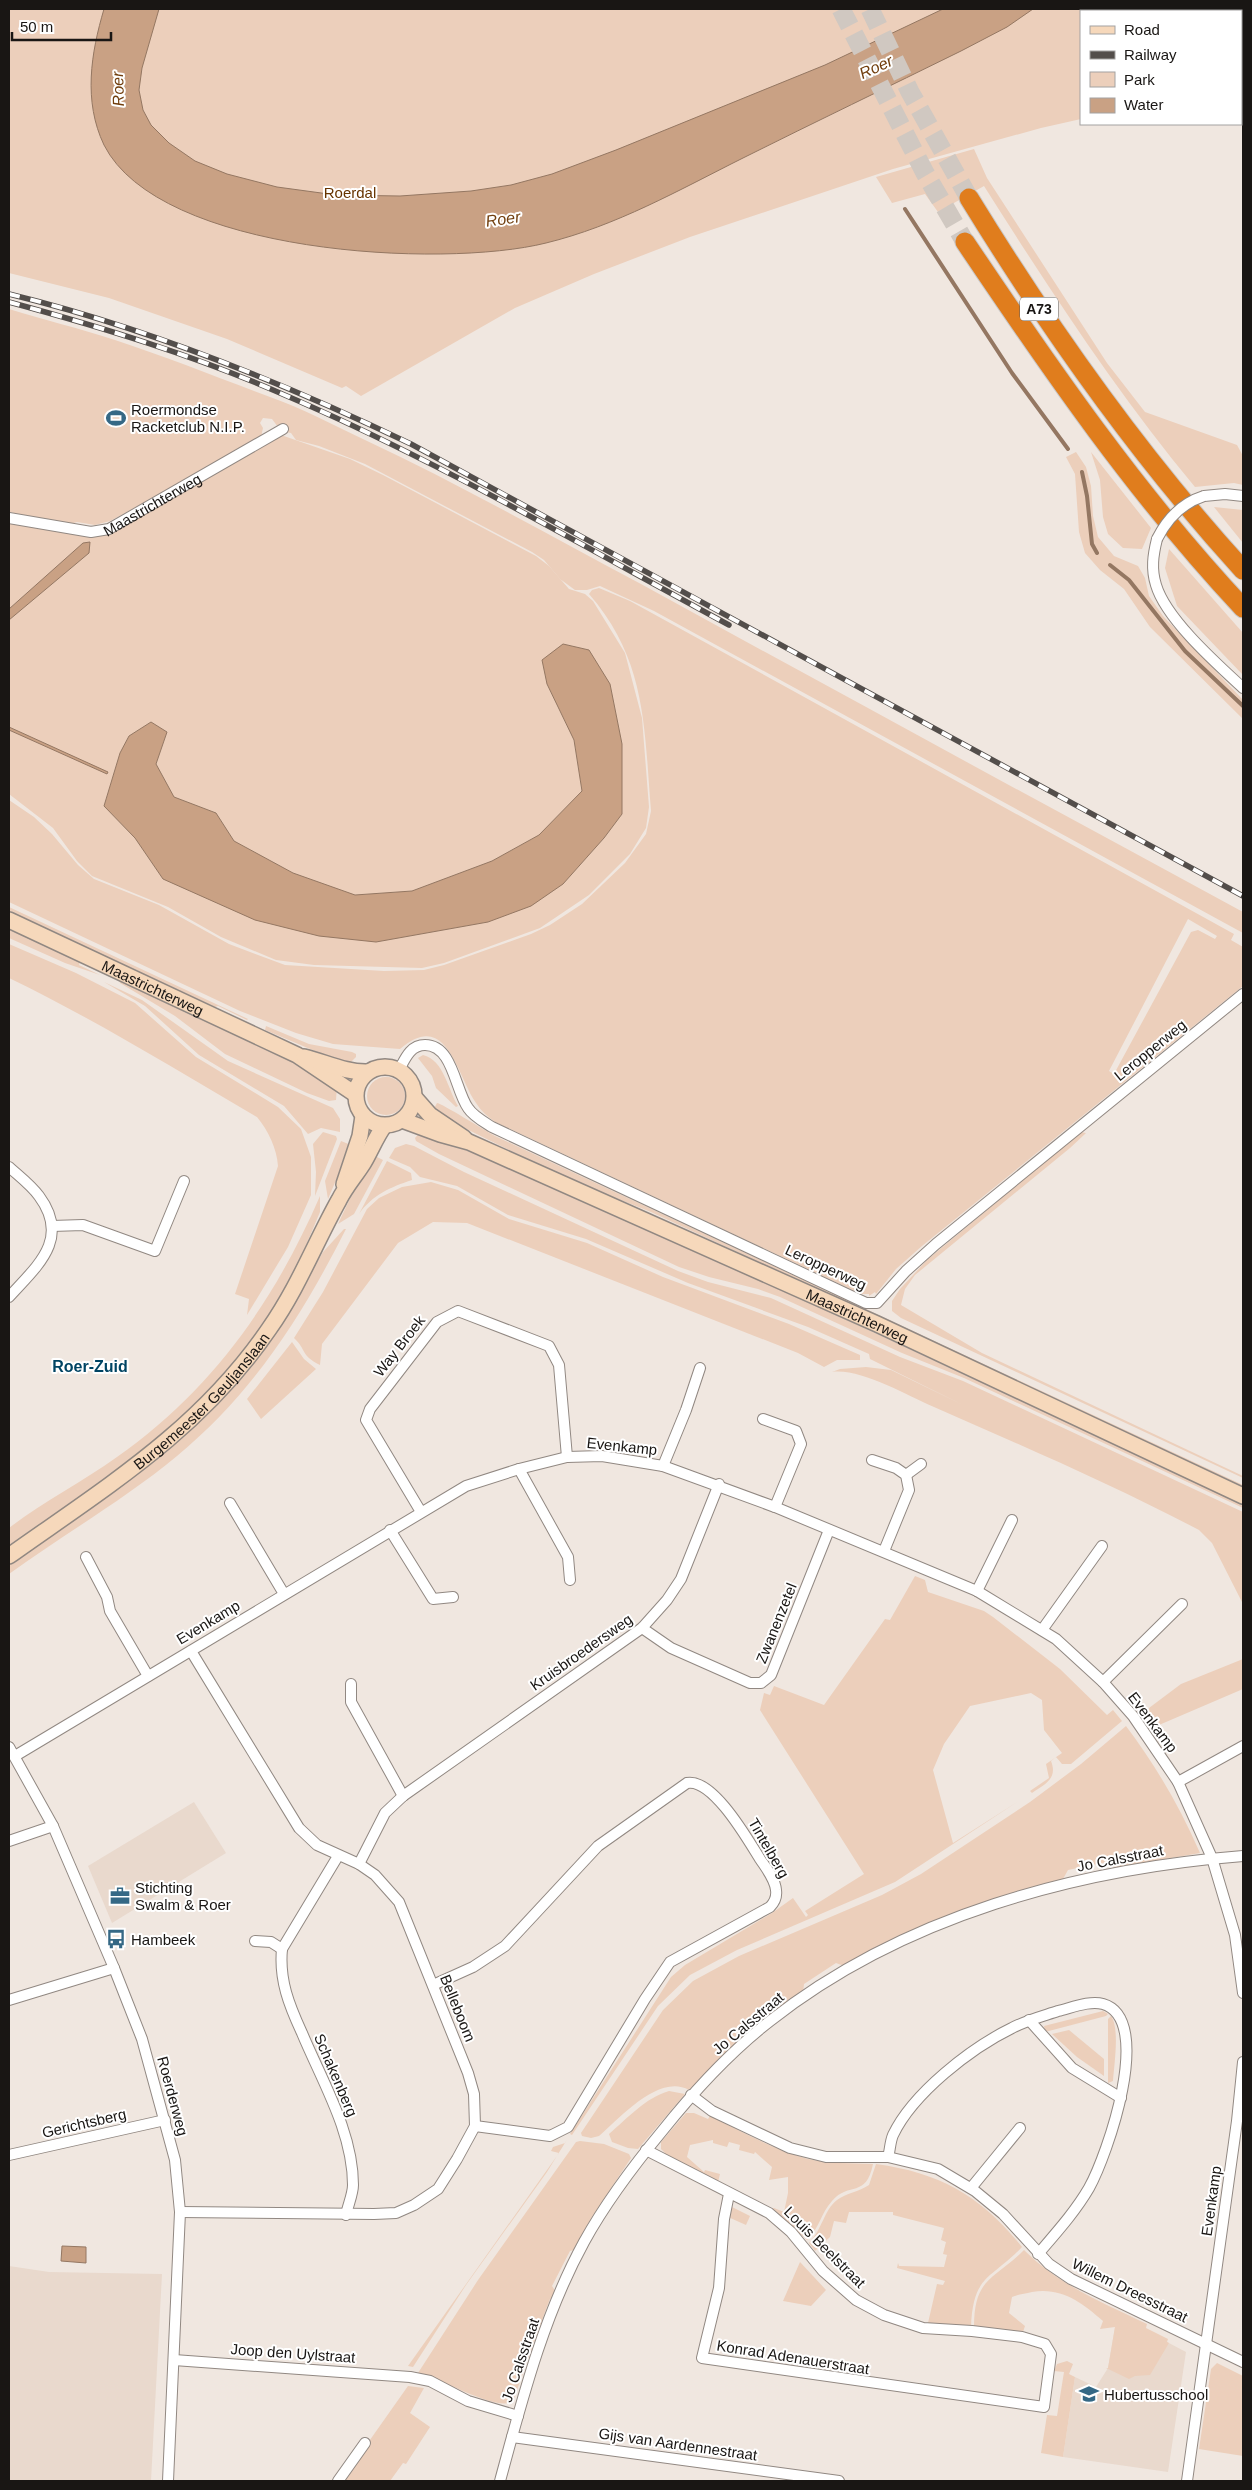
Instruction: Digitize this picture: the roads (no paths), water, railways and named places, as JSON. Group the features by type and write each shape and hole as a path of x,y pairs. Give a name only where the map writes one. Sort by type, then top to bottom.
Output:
{"highway":[{"name":"A73","path":"968,198 1022,284 1093,385 1151,461 1243,570"},
{"name":"A73","path":"965,242 1058,380 1108,449 1178,535 1243,608"}],"main road":[{"name":"Maastrichterweg","path":"9,920 297,1055 356,1094"},
{"name":"Maastrichterweg","path":"297,1055 328,1063 347,1071 368,1072"},
{"path":"382,1066 399,1070 410,1080 414,1098 411,1110 402,1120 384,1126 374,1123 363,1116 356,1103 359,1081 368,1072 382,1066"},
{"name":"Maastrichterweg","path":"414,1098 430,1115 469,1142"},
{"name":"Burgemeester Geuljanslaan","path":"339,1200 352,1155 360,1136 363,1116"},
{"name":"Maastrichterweg","path":"402,1120 469,1142 877,1324 1243,1496"},
{"name":"Burgemeester Geuljanslaan","path":"9,1556 139,1465 163,1446 214,1397 258,1346 283,1310 306,1269 339,1200 384,1126"}],"street":[{"name":"Maastrichterweg","path":"9,518 92,532 109,528 283,429"},
{"path":"1243,496 1224,494 1204,496 1180,508 1164,526 1157,539 1152,560 1153,574 1163,603 1185,629 1243,688"},
{"name":"Leropperweg","path":"399,1070 407,1054 414,1048 422,1045 433,1046 440,1050 449,1063 467,1107 492,1127 866,1303 876,1303 906,1271 936,1244 1243,994"},
{"path":"9,1167 38,1194 48,1210 52,1226 51,1242 42,1261 9,1297"},
{"path":"52,1226 83,1225 155,1251 184,1181"},
{"name":"Way Broek","path":"421,1512 366,1420 370,1409 437,1322 458,1311 549,1346 559,1366 567,1457"},
{"name":"Evenkamp","path":"663,1466 686,1410 700,1368"},
{"path":"763,1419 796,1430 801,1444 775,1507"},
{"name":"Evenkamp","path":"15,1756 466,1486 519,1469 567,1457 602,1456 663,1466 719,1484 977,1591 1056,1639 1103,1682 1133,1716 1178,1782 1212,1858 1235,1935 1243,1993"},
{"path":"872,1460 896,1468 906,1475 909,1490 884,1551"},
{"path":"906,1475 921,1464"},
{"path":"519,1469 568,1556 570,1580"},
{"name":"Kruisbroedersweg","path":"359,1864 386,1813 403,1796 642,1628 667,1600 681,1579 719,1484"},
{"path":"230,1503 284,1594"},
{"path":"977,1591 1012,1520"},
{"path":"390,1530 433,1599 453,1597"},
{"name":"Zwanenzetel","path":"642,1628 671,1648 750,1683 761,1682 771,1675 829,1530"},
{"path":"1042,1630 1102,1546"},
{"path":"86,1557 107,1597 110,1611 148,1676"},
{"path":"1103,1682 1182,1604"},
{"name":"Belleboom","path":"191,1651 299,1828 317,1845 359,1864 375,1875 399,1902 468,2073 474,2094 475,2126"},
{"path":"351,1684 351,1702 403,1796"},
{"path":"1178,1782 1243,1746"},
{"name":"Roerderweg","path":"9,1747 53,1826 114,1968 142,2039 166,2120 175,2160 180,2212 168,2481"},
{"name":"Tintelberg","path":"433,1985 473,1968 505,1946 598,1846 687,1783 695,1783 704,1787 736,1821 775,1884 776,1898 770,1907 670,1962 645,1999 591,2091 562,2132 550,2136 475,2126"},
{"path":"9,1841 53,1826"},
{"path":"255,1941 270,1942 282,1949 338,1856"},
{"name":"Jo Calsstraat","path":"500,2481 530,2370 557,2302 584,2243 617,2190 646,2150 691,2095 726,2059 771,2020 834,1978 904,1939 983,1908 1086,1878 1212,1858 1243,1856"},
{"name":"Schakenberg","path":"282,1949 280,1962 285,1995 341,2125 351,2154 353,2187 346,2215"},
{"path":"9,2000 114,1968"},
{"path":"888,2158 892,2136 911,2108 938,2080 1010,2028 1029,2020 1078,2006 1101,2003 1114,2009 1124,2026 1126,2056 1121,2098 1104,2156 1089,2188 1072,2214 1038,2254"},
{"path":"1029,2020 1072,2068 1121,2098"},
{"name":"Evenkamp","path":"1206,2344 1240,2122 1243,2062"},
{"name":"Willem Dreesstraat","path":"691,2095 712,2111 790,2148 826,2157 888,2158 938,2169 971,2188 1003,2214 1038,2254 1071,2280 1243,2362"},
{"name":"Gerichtsberg","path":"9,2155 166,2120"},
{"path":"180,2212 346,2215 396,2213 414,2205 438,2189 475,2126"},
{"path":"971,2188 1020,2128"},
{"name":"Louis Beelstraat","path":"646,2150 769,2213 791,2232 823,2271 856,2300 884,2315 923,2328 1022,2337 1045,2344 1051,2354 1044,2408"},
{"name":"Konrad Adenauerstraat","path":"729,2194 724,2220 718,2288 702,2358 1044,2408"},
{"path":"1187,2481 1206,2344"},
{"name":"Joop den Uylstraat","path":"174,2360 410,2377 430,2381 468,2400 518,2416"},
{"name":"Gijs van Aardennestraat","path":"512,2437 839,2481"},
{"path":"338,2481 365,2443"}],"water":[{"name":"Roer","path":"104,9 159,9 142,68 139,90 143,110 151,125 169,143 195,161 227,174 277,187 336,195 400,196 471,191 511,185 552,174 825,65 943,9 1033,9 1007,27 961,51 622,217 572,236 546,243 499,251 441,254 375,252 307,245 241,231 182,210 135,182 104,145 93,111 91,77 99,26"},
{"path":"90,542 89,553 9,620 9,609 83,543"},
{"path":"563,644 589,650 610,684 622,744 622,814 604,838 563,884 531,906 488,922 376,942 319,936 255,920 163,879 135,838 104,806 120,753 129,736 151,722 167,732 156,764 174,797 216,813 234,841 293,873 355,895 412,891 492,861 539,835 582,791 574,740 547,684 542,660"},
{"path":"9,727 108,772 107,774 9,730"},
{"path":"62,2246 86,2247 86,2263 61,2261"}],"waterway":[{"path":"905,209 1012,373 1068,449"},
{"path":"1082,472 1087,496 1092,544 1097,553"},
{"path":"1110,565 1129,580 1185,651 1243,706"}],"tunnel":[{"path":"841,9 925,173 965,242"},
{"path":"870,9 910,92 969,198"}],"railway":[{"path":"9,294 112,323 214,358 313,399 411,444 1243,896"},
{"path":"9,302 78,321 214,366 338,419 451,474 729,625"}],"place":[{"name":"Roermondse Racketclub N.I.P.","path":"116,418"},
{"name":"Stichting Swalm & Roer","path":"120,1896"},
{"name":"Hambeek","path":"116,1939"},
{"name":"Hubertusschool","path":"1089,2394"}],"district":[{"name":"Roer-Zuid","path":"90,1366"}],"park label":[{"name":"Roerdal","path":"350,192"}]}
